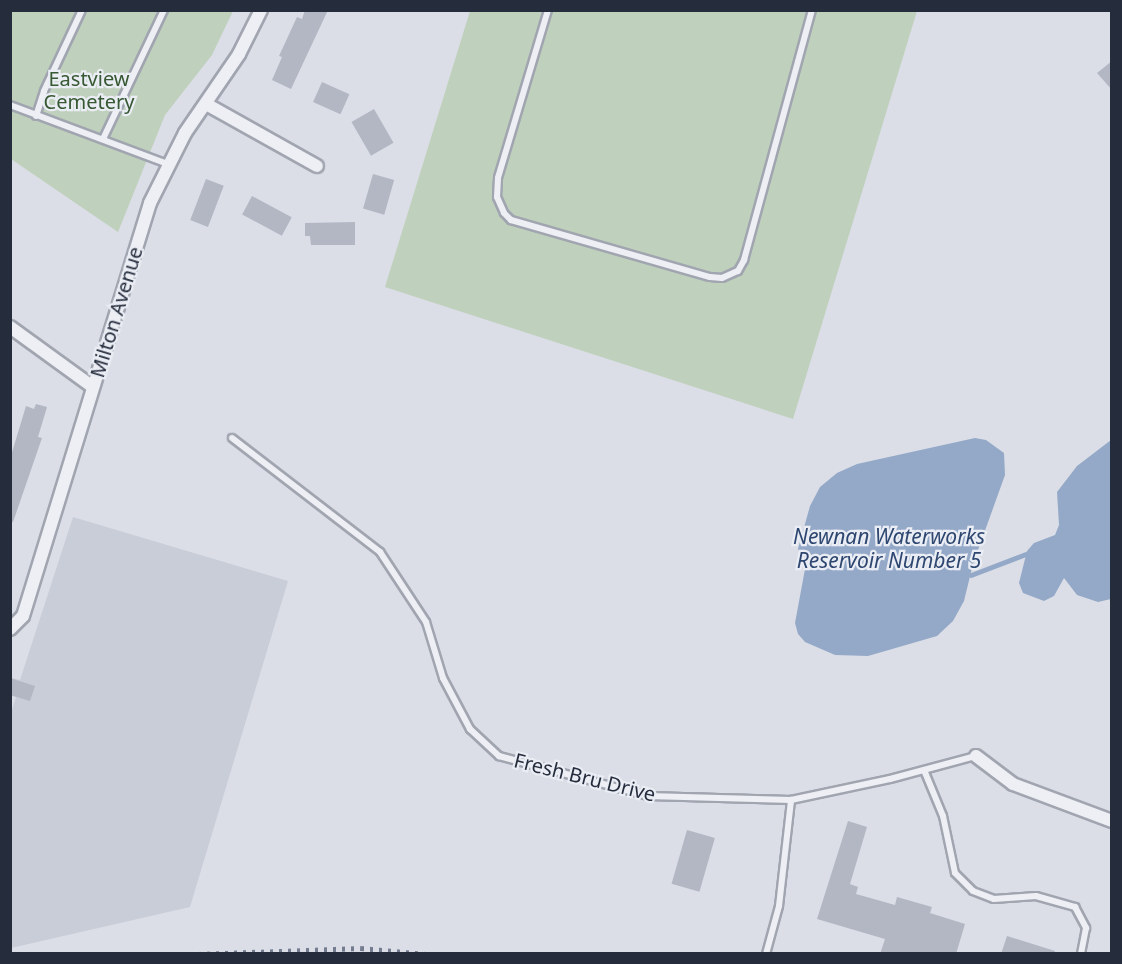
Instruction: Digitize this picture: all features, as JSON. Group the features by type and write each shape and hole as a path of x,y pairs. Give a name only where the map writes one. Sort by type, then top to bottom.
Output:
{"street":[{"name":"Milton Avenue","path":"10,630 23,616 150,203 185,133 238,54 261,10"},
{"path":"206,104 317,166"},
{"path":"10,327 93,387"},
{"name":"Fresh Bru Drive","path":"976,756 1013,784 1112,821"}],"lane":[{"path":"36,116 44,91 82,10"},
{"path":"103,139 164,10"},
{"path":"549,10 498,178 497,197 504,213 511,220 710,278 722,278 738,272 744,260 812,10"},
{"path":"10,105 168,164"},
{"name":"Fresh Bru Drive","path":"232,438 381,552 426,622 443,678 470,729 499,756 648,796 791,800 976,756"},
{"path":"924,770 943,816 955,873 973,891 994,899 1036,896 1076,907 1086,928 1081,954"},
{"path":"766,954 779,906 791,800"}],"shaded area":[{"path":"73,517 288,581 190,907 11,948 10,716 16,697 11,695 11,678 20,680"}],"green space":[{"name":"Eastview Cemetery","path":"10,11 233,11 212,55 165,115 118,232 11,159"},
{"path":"470,11 917,11 793,419 385,287"}],"water":[{"name":"Newnan Waterworks Reservoir Number 5","path":"975,438 986,440 1004,453 1005,475 973,564 964,601 953,621 937,636 868,656 835,655 805,642 798,634 795,623 805,569 798,549 810,506 820,487 837,473 857,464"},
{"path":"1111,440 1111,599 1098,602 1077,595 1064,578 1054,596 1044,601 1023,593 1019,583 1027,551 1034,543 1055,535 1059,525 1057,492 1077,466"}],"building":[{"path":"305,10 328,10 291,89 272,80 282,57 279,56 297,17 302,19"},
{"path":"1112,61 1112,90 1097,73"},
{"path":"322,82 349,94 340,114 313,102"},
{"path":"374,109 394,143 371,156 351,122"},
{"path":"373,174 394,180 384,215 363,209"},
{"path":"206,179 224,186 208,227 190,220"},
{"path":"252,196 292,217 282,236 242,215"},
{"path":"355,222 355,245 311,245 310,236 305,236 305,223"},
{"path":"36,404 47,407 38,437 42,438 13,522 10,522 10,459 26,406 34,409"},
{"path":"10,678 35,686 30,701 10,695"},
{"path":"848,821 867,827 850,884 858,887 856,894 895,905 897,897 932,907 930,913 965,924 956,954 880,954 885,939 817,919"},
{"path":"687,830 715,838 699,892 672,884"},
{"path":"1007,936 1055,951 1054,954 1001,954"}],"waterway":[{"path":"971,575 1026,554"}],"railway":[{"path":"198,954 361,948 426,954"}]}
